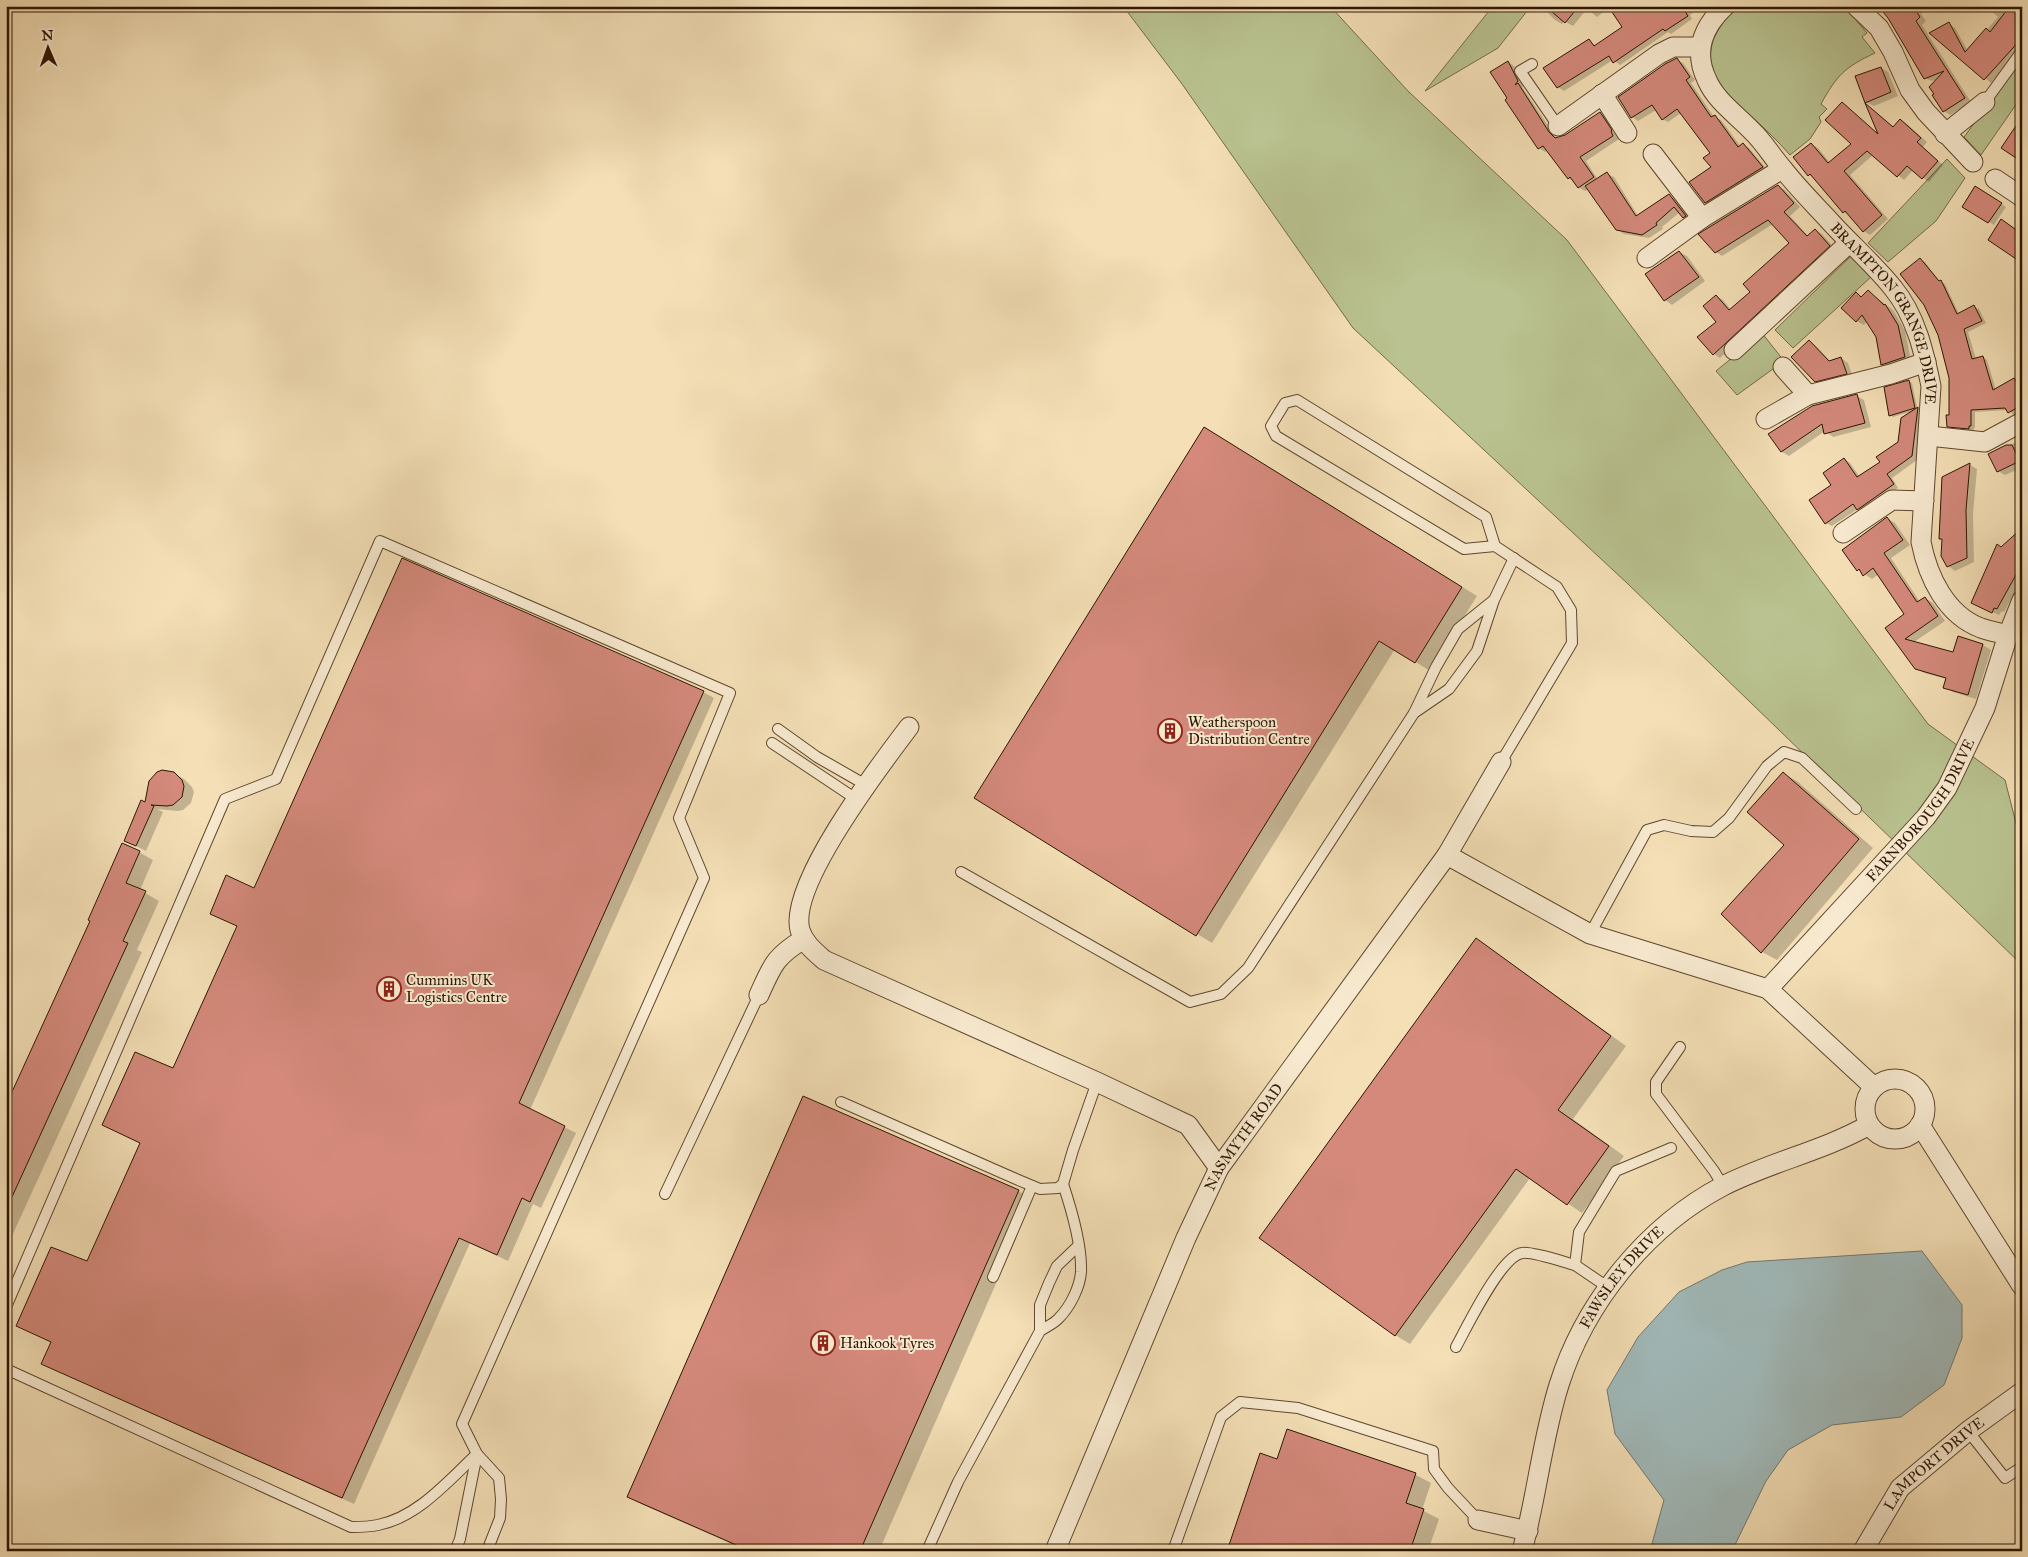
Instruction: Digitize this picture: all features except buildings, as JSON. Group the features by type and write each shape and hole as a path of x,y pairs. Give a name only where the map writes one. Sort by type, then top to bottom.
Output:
{"street":[{"path":"1558,126 1659,54 1673,47 1700,46 1707,28 1725,6"},
{"path":"1856,6 1878,28 1893,52 1910,90 1945,134 1973,162"},
{"name":"BRAMPTON GRANGE DRIVE","path":"1700,46 1702,64 1707,80 1713,90 1753,131 1782,169 1849,243 1894,289 1914,322 1931,386 1921,542 1925,563 1944,599 1956,613 1980,627 2008,635"},
{"path":"1602,94 1627,133"},
{"path":"1945,134 1985,102"},
{"path":"1653,154 1702,218"},
{"path":"1647,258 1702,218 1782,169"},
{"path":"1995,179 2022,197"},
{"path":"1734,350 1849,243"},
{"path":"1766,418 1808,395 1891,374 1926,362"},
{"path":"1783,367 1808,395"},
{"path":"1929,436 1985,442 2022,422"},
{"path":"1843,533 1892,500 1924,501"},
{"name":"FARNBOROUGH DRIVE","path":"1768,989 1926,817 1947,788 1985,708 2008,635 2022,600"},
{"path":"909,727 861,792 806,887 799,912 800,929 810,948 824,960 1097,1082 1188,1126 1219,1168"},
{"name":"NASMYTH ROAD","path":"1055,1551 1186,1238 1219,1168 1447,855 1501,762"},
{"path":"1447,855 1590,934 1768,989 1874,1087"},
{"path":"759,995 774,963 787,950 804,939"},
{"path":"1897,1079 1908,1082 1918,1090 1924,1101 1924,1113 1920,1125 1909,1135 1895,1139 1885,1138 1876,1133 1869,1125 1865,1116 1865,1105 1868,1095 1874,1087 1884,1081 1897,1079"},
{"name":"FAWSLEY DRIVE","path":"1522,1551 1528,1531 1536,1483 1559,1385 1578,1337 1609,1288 1653,1235 1689,1206 1723,1186 1760,1168 1849,1137 1869,1125"},
{"path":"1920,1125 2022,1286"},
{"name":"LAMPORT DRIVE","path":"1863,1551 1900,1488 1968,1431 2022,1392"},
{"path":"1478,1520 1528,1531"}],"lane":[{"path":"1985,102 2022,51"},
{"path":"1532,64 1520,71 1558,126"},
{"path":"1495,546 1486,517 1297,400 1285,404 1271,426 1276,436 1464,549 1495,546 1557,587 1571,610 1572,643 1501,762"},
{"path":"6,1307 225,799 276,779 380,541 730,693 679,818 704,878 462,1424 477,1454 498,1478 500,1518 487,1551"},
{"path":"1414,713 1449,689 1477,651 1494,600 1514,558"},
{"path":"961,872 1190,1002 1221,994 1248,968 1414,713 1436,667 1458,629 1494,600"},
{"path":"778,730 817,757 861,792"},
{"path":"772,743 861,792"},
{"path":"1590,934 1647,830 1664,825 1713,832 1729,818 1767,766 1784,752 1802,758 1856,809"},
{"path":"665,1194 759,995"},
{"path":"1680,1047 1656,1082 1656,1094 1714,1171 1723,1186"},
{"path":"841,1102 1032,1186 1040,1189 1050,1189 1058,1188 1063,1184 1097,1082"},
{"path":"1575,1265 1579,1232 1616,1170 1672,1148"},
{"path":"927,1551 958,1482 1040,1331 1059,1318 1076,1290 1080,1272 1078,1246 1074,1216 1063,1184"},
{"path":"992,1277 1032,1186"},
{"path":"1040,1331 1040,1305 1048,1283 1057,1266 1078,1246"},
{"path":"1456,1347 1502,1267 1515,1255 1524,1252 1575,1265 1609,1288"},
{"path":"6,1369 351,1528 379,1525 407,1514 428,1500 477,1454"},
{"path":"1173,1551 1221,1417 1240,1402 1298,1408 1433,1451 1434,1469 1448,1488 1478,1520"},
{"path":"1968,1431 2005,1478 2022,1467"},
{"path":"455,1551 460,1539 477,1454"}],"green space":[{"path":"1123,6 1330,6 1408,91 1567,240 1928,724 2005,780 2018,831 2022,834 2022,965 1628,584 1353,328 1182,84"},
{"path":"1493,6 1531,6 1498,48 1425,91"},
{"path":"1744,6 1844,6 1867,33 1862,37 1875,53 1856,63 1837,79 1821,104 1827,109 1819,117 1821,122 1810,139 1790,155 1748,113 1727,97 1714,76 1711,52 1715,36 1727,18"},
{"path":"2022,59 2022,96 1981,155 1964,137"},
{"path":"1947,159 1965,178 1936,221 1888,262 1868,243"},
{"path":"1853,254 1871,277 1793,348 1775,330"},
{"path":"1762,333 1784,361 1737,395 1716,371"}],"water":[{"path":"1922,1251 1962,1305 1962,1338 1944,1385 1901,1417 1832,1425 1788,1450 1766,1481 1732,1551 1650,1551 1664,1500 1615,1434 1607,1390 1638,1337 1679,1292 1722,1270 1747,1262"}],"place":[{"name":"Weatherspoon Distribution Centre","path":"1170,731"},
{"name":"Cummins UK Logistics Centre","path":"389,989"},
{"name":"Hankook Tyres","path":"823,1343"}]}
